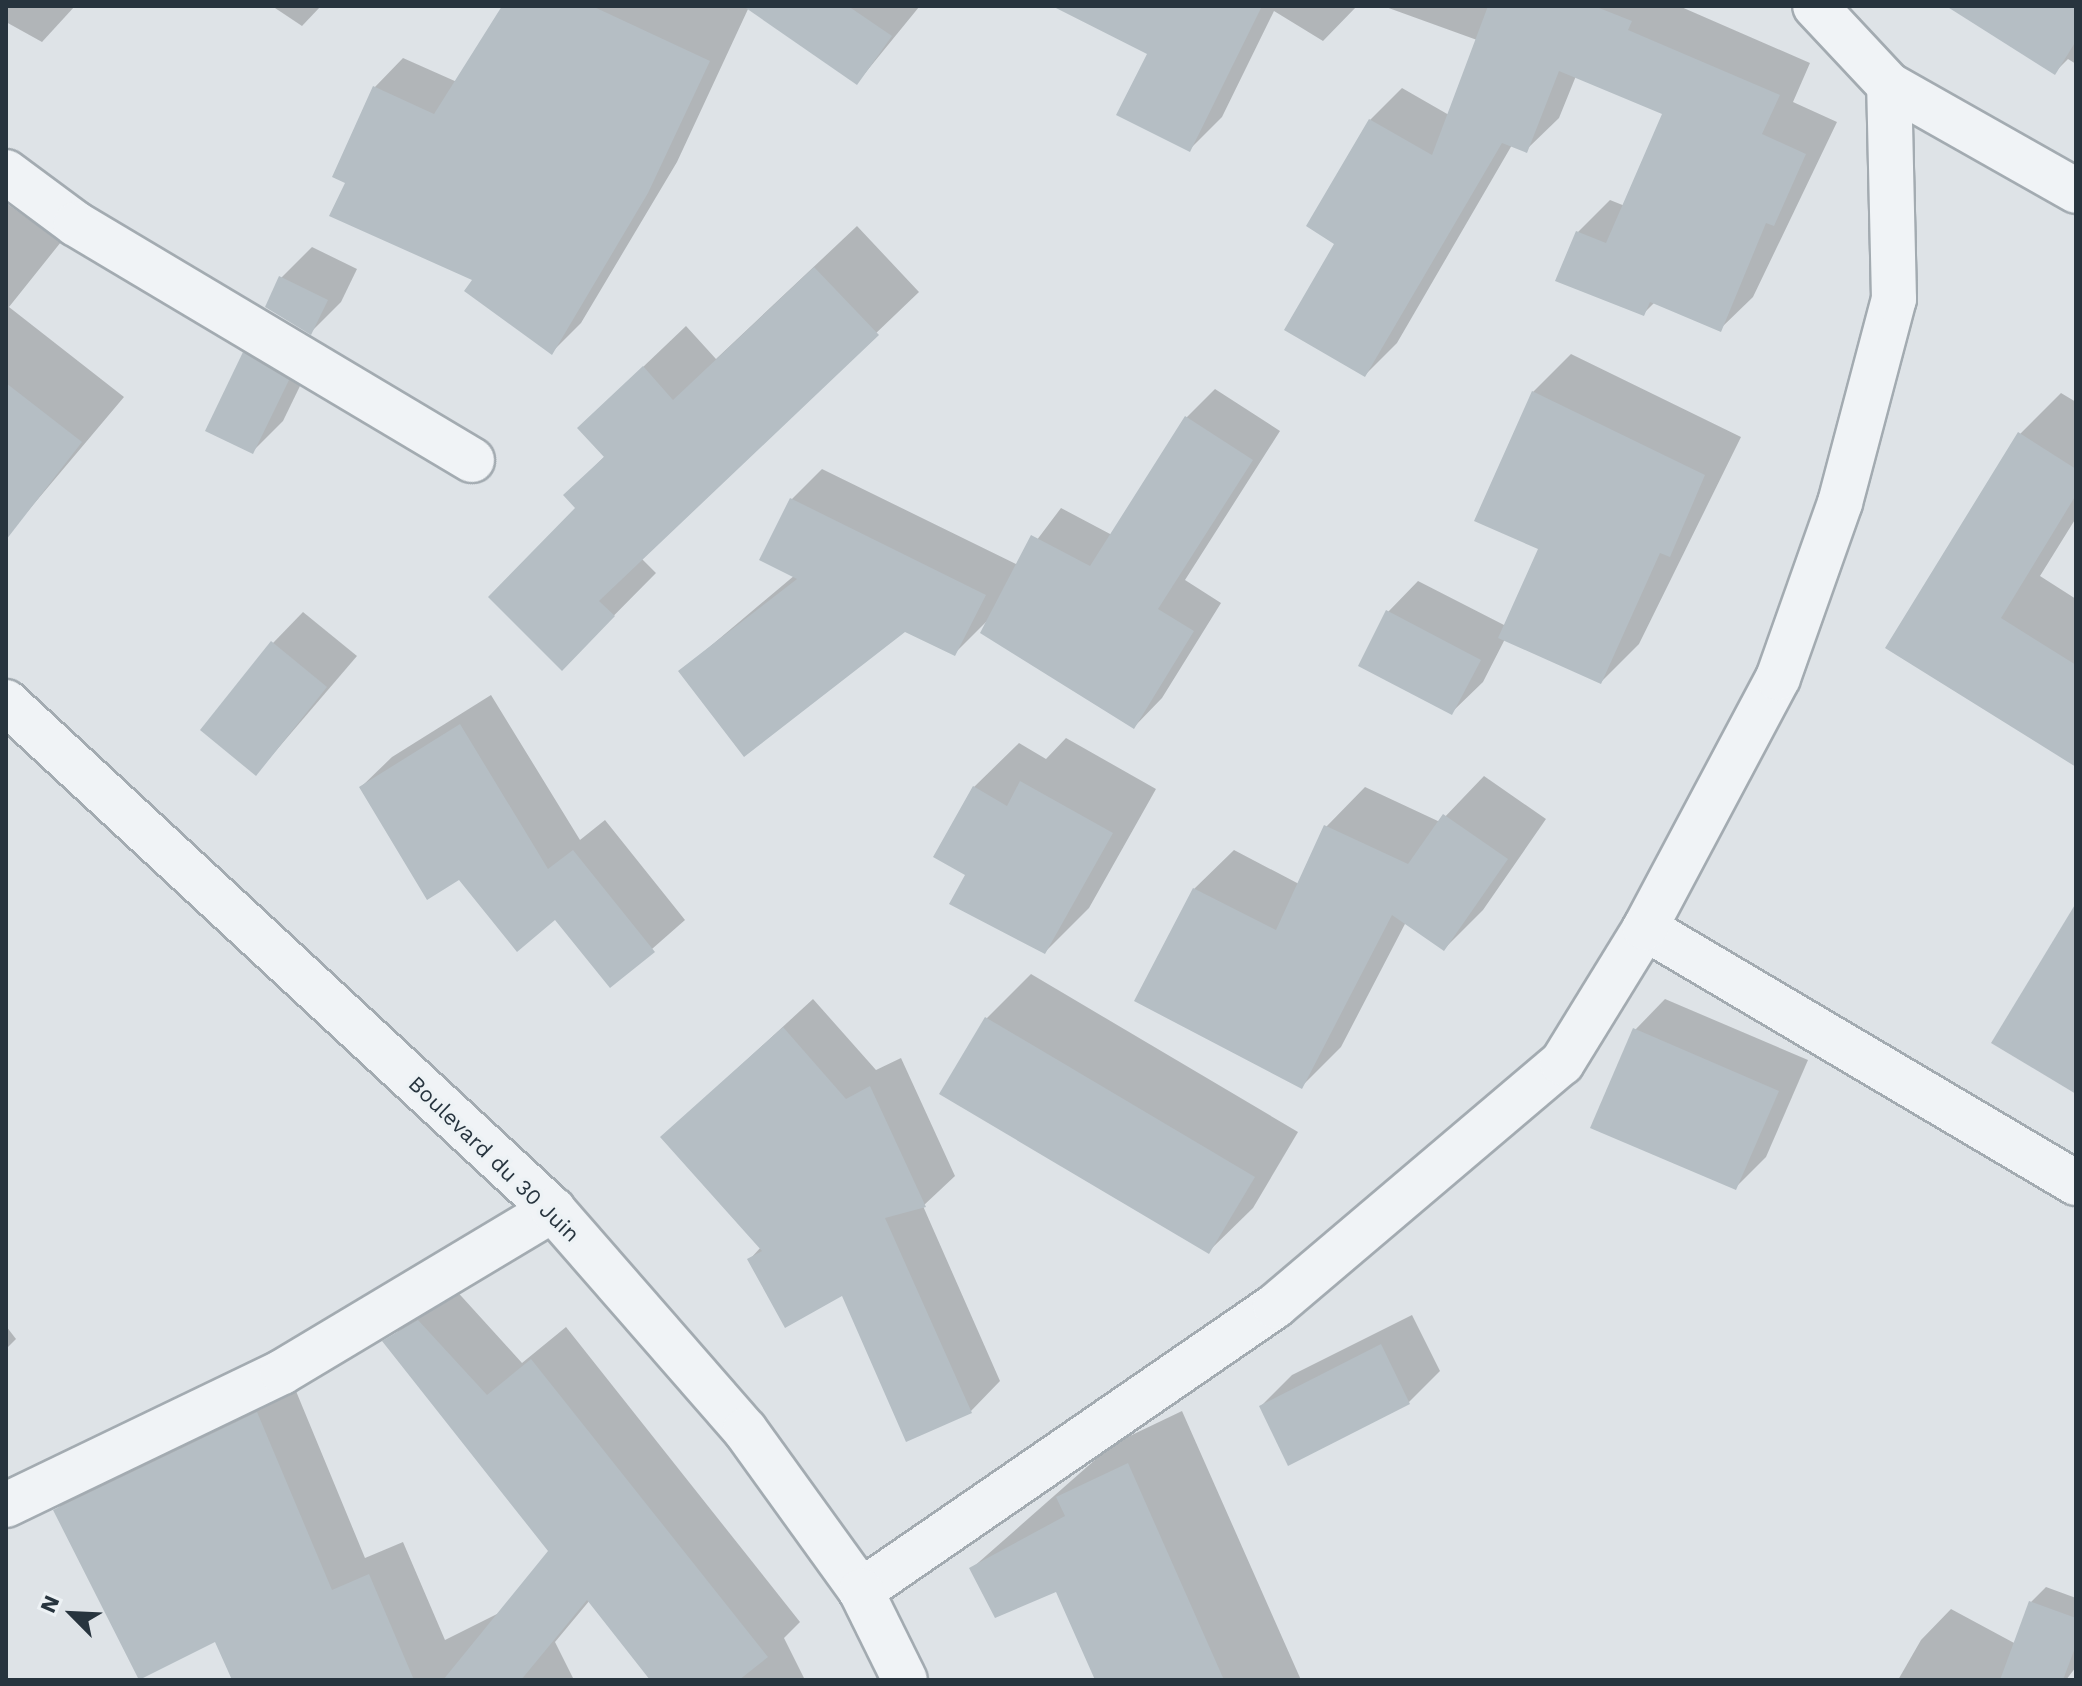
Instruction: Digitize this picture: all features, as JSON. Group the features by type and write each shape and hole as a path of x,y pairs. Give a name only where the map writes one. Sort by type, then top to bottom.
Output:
{"street":[{"path":"1815,6 1889,85 2076,191"},
{"path":"861,1591 1275,1306 1562,1063 1645,928 1778,678 1840,503 1894,299 1889,85"},
{"path":"6,172 76,224 472,460"},
{"name":"Boulevard du 30 Juin","path":"6,702 553,1210 745,1430 861,1591 905,1680"},
{"path":"1645,928 2076,1183"},
{"path":"6,1505 282,1372 553,1210"}],"building":[{"path":"502,6 592,6 710,61 648,193 552,355 464,291 472,280 329,216 345,183 332,177 373,86 434,114"},
{"path":"743,6 848,6 892,36 857,85"},
{"path":"1052,6 1262,6 1190,152 1116,115 1147,54"},
{"path":"1488,6 1594,6 1632,21 1628,30 1780,95 1762,134 1806,154 1774,226 1766,223 1721,332 1650,302 1644,316 1555,281 1576,231 1606,243 1662,114 1559,71 1527,153 1502,143 1365,377 1284,330 1334,244 1306,226 1369,119 1432,155"},
{"path":"1946,6 2076,6 2076,41 2055,75"},
{"path":"814,267 879,335 599,601 615,616 562,671 488,597 575,508 563,495 604,457 577,428 643,366 673,400"},
{"path":"279,276 328,300 311,335 265,307"},
{"path":"243,352 289,380 253,454 205,431"},
{"path":"6,383 82,442 6,540"},
{"path":"1532,391 1705,475 1670,557 1660,553 1601,684 1498,638 1538,549 1474,521"},
{"path":"1185,416 1253,460 1158,609 1194,631 1134,729 980,633 1031,535 1090,566"},
{"path":"2018,432 2076,469 2076,495 2001,618 2076,665 2076,767 1885,648"},
{"path":"790,498 986,595 955,656 905,632 744,757 678,671 797,579 759,560"},
{"path":"1386,610 1481,660 1452,715 1358,666"},
{"path":"271,641 327,687 256,776 200,730"},
{"path":"460,724 548,869 573,850 655,952 610,988 555,920 517,952 459,880 427,900 359,787"},
{"path":"1020,781 1113,833 1045,954 949,904 965,875 933,857 973,786 1007,806"},
{"path":"1443,814 1508,859 1444,951 1392,915 1302,1089 1134,1001 1193,888 1276,930 1324,825 1408,864"},
{"path":"2076,903 2076,1094 1991,1043"},
{"path":"985,1017 1255,1177 1209,1254 939,1094"},
{"path":"783,1027 846,1099 870,1086 926,1207 885,1218 972,1413 906,1442 842,1296 785,1328 747,1259 762,1251 660,1137"},
{"path":"1633,1028 1779,1091 1736,1190 1590,1128"},
{"path":"418,1320 487,1395 531,1359 768,1657 739,1680 650,1680 587,1600 521,1680 443,1680 548,1551 382,1341"},
{"path":"1381,1344 1410,1404 1288,1466 1259,1406"},
{"path":"257,1412 332,1590 369,1574 414,1680 232,1680 215,1642 139,1680 53,1510"},
{"path":"1128,1463 1224,1680 1095,1680 1056,1592 995,1618 969,1568 1065,1516 1056,1497"},
{"path":"2029,1601 2076,1618 2076,1645 2063,1680 2000,1680"}]}
